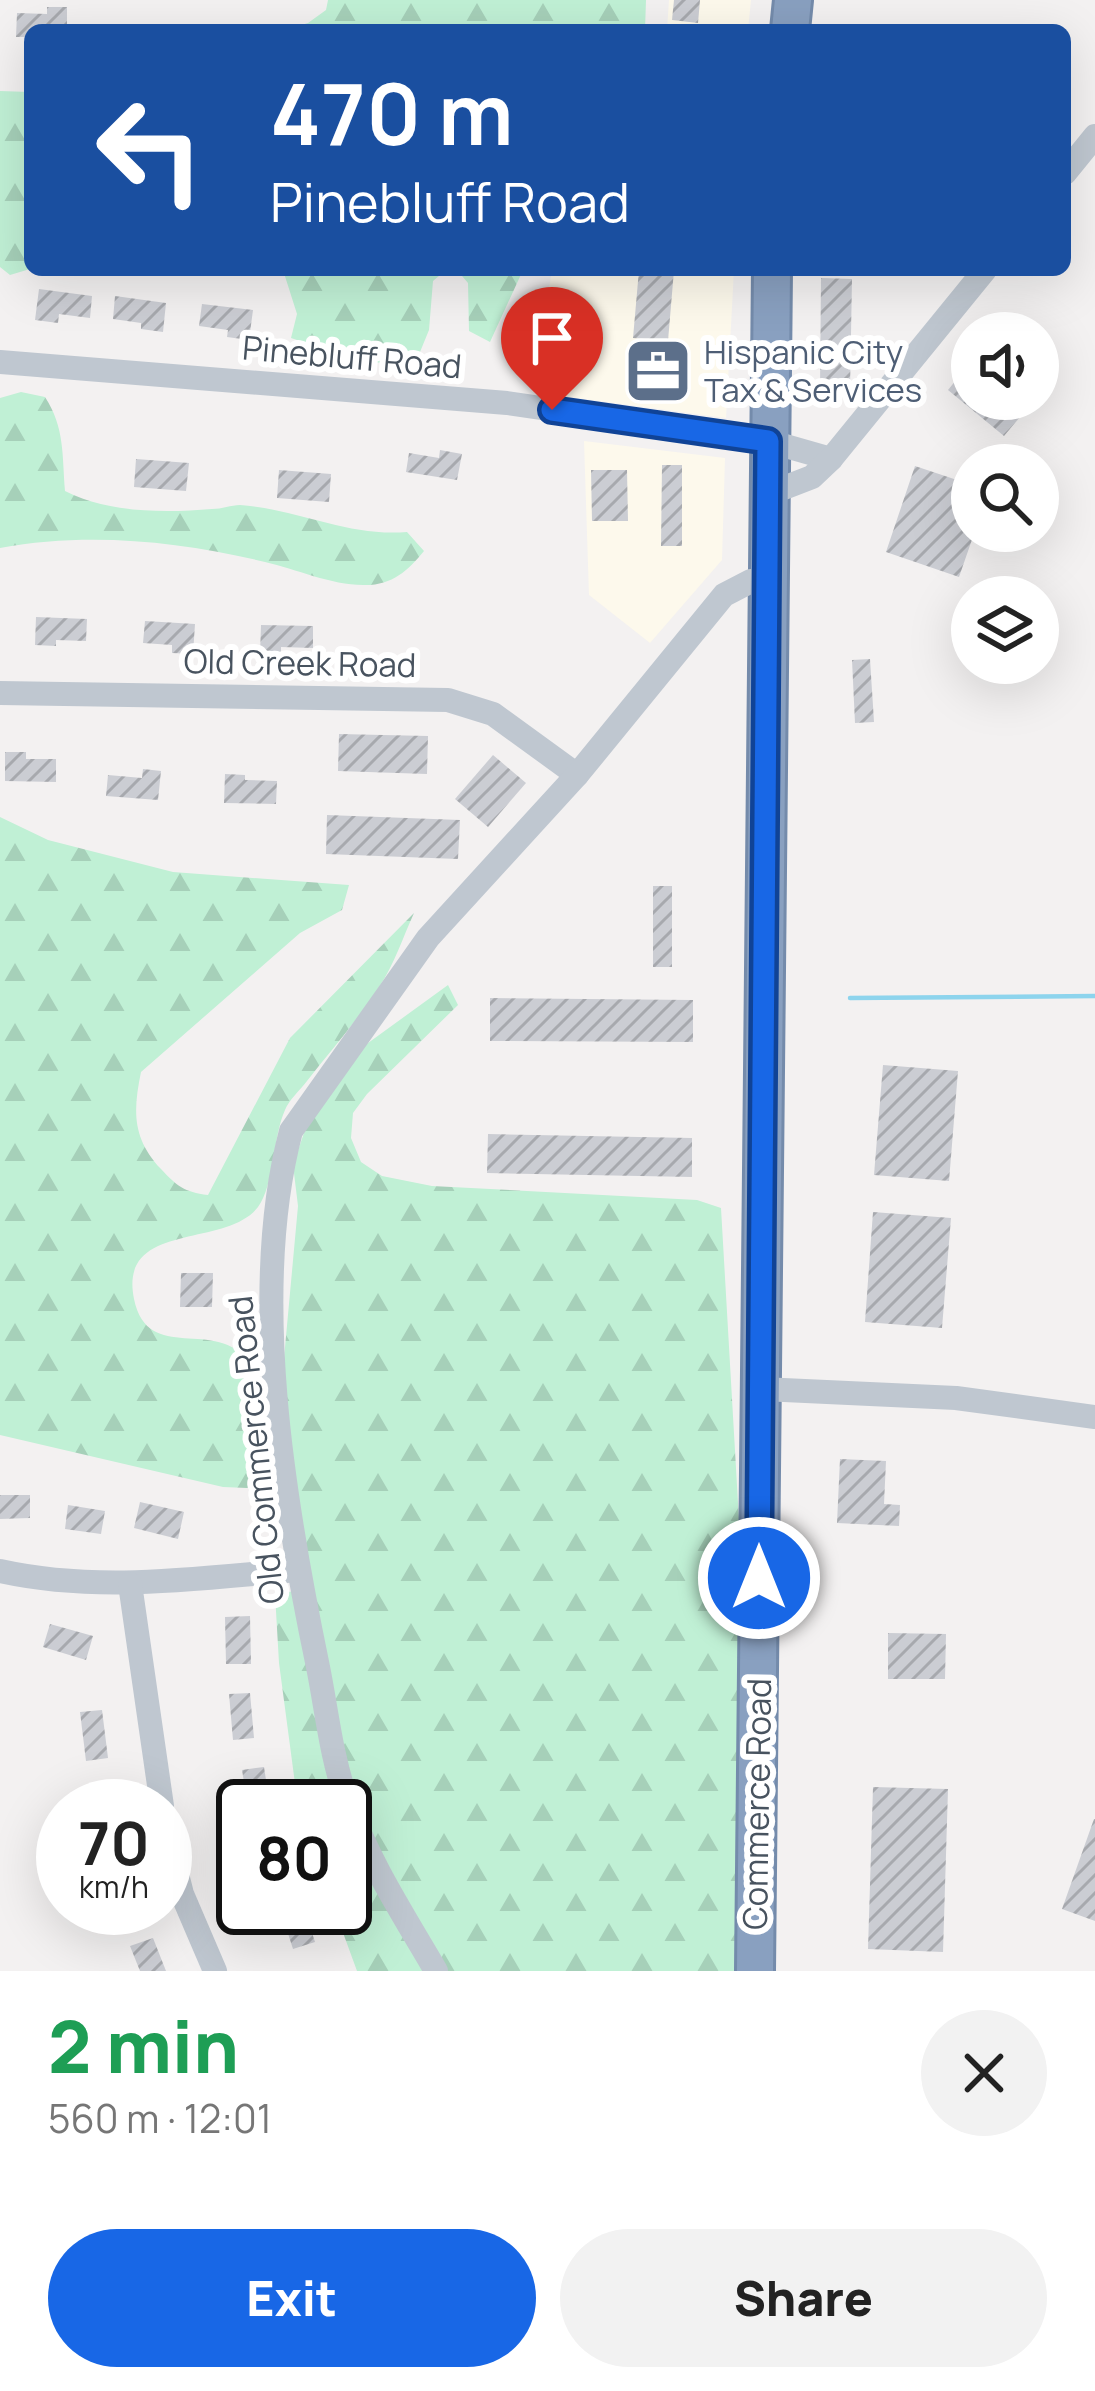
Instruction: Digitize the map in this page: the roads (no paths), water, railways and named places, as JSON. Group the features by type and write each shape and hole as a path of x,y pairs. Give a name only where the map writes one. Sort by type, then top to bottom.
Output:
{"highway":[{"name":"Commerce Road","path":"755,1971 772,276"}],"street":[{"path":"1071,166 1095,136"},
{"path":"768,494 812,477 831,459 980,276"},
{"name":"Pinebluff Road","path":"0,362 507,403 768,441 831,459"},
{"name":"Old Commerce Road","path":"436,1971 376,1868 346,1800 331,1750 298,1570 269,1294 281,1167 291,1131 428,938 577,775 724,595 751,581 769,581"},
{"name":"Old Creek Road","path":"0,694 448,700 493,714 577,775"},
{"path":"760,1389 956,1398 1095,1417"},
{"path":"0,1571 72,1584 130,1584 298,1570"},
{"path":"130,1584 158,1779"},
{"path":"192,1918 214,1971"}],"waterway":[{"path":"850,998 1095,996"}],"place":[{"name":"Hispanic City Tax & Services","path":"658,371"}]}
